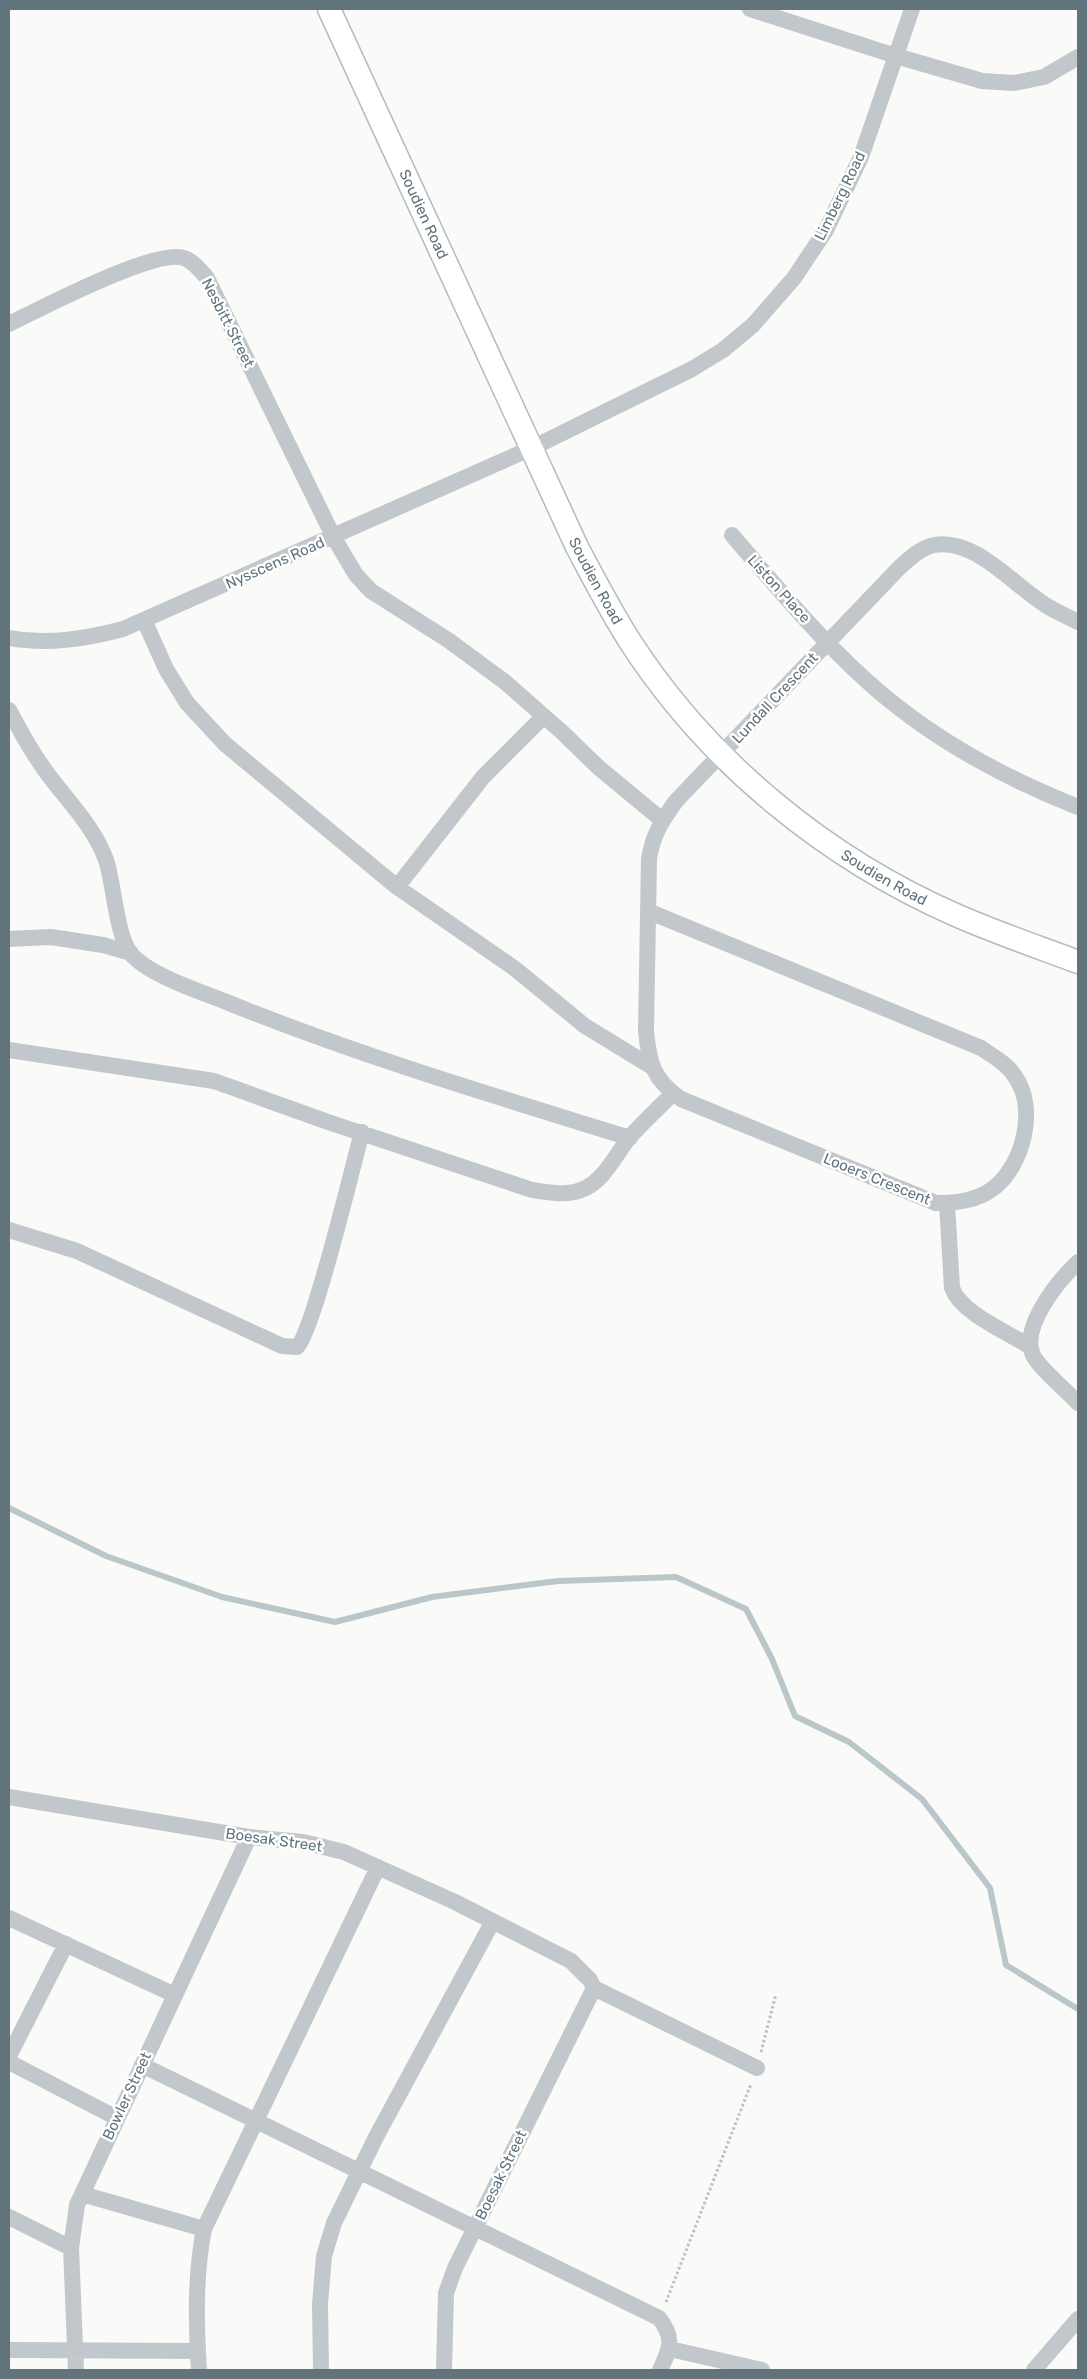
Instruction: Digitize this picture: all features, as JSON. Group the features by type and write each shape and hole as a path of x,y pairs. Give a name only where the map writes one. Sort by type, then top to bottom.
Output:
{"street":[{"name":"Soudien Road","path":"329,9 577,547 602,595 631,644 675,703 722,754 764,794 811,832 852,859 897,885 957,915 1078,962"},
{"path":"750,9 982,82 1014,83 1044,77 1078,57"},
{"name":"Limberg Road","path":"532,448 692,369 722,350 753,325 794,278 826,230 861,157 912,9"},
{"name":"Nesbitt Street","path":"9,324 135,266 167,257 183,258 207,278 334,538 356,575 371,591 455,646 505,682 598,767 662,820"},
{"name":"Nysscens Road","path":"9,638 28,642 88,638 123,629 334,538 532,448"},
{"name":"Liston Place","path":"732,535 828,642"},
{"name":"Lundall Crescent","path":"722,754 899,568 920,551 934,545 957,546 969,550 996,567 1046,606 1078,622"},
{"path":"144,620 166,670 187,703 225,744 397,886 514,968 585,1026 652,1067"},
{"name":"Lundall Crescent","path":"828,642 868,682 921,724 985,764 1078,807"},
{"path":"9,710 39,762 97,839 106,861 120,924 131,953"},
{"path":"397,886 483,777 544,716"},
{"name":"Looers Crescent","path":"650,912 981,1048 1006,1065 1018,1079 1026,1104 1025,1127 1020,1152 1009,1170 995,1188 975,1198 955,1203 936,1203 681,1099 661,1082 652,1067 649,1057 646,1031 650,912 649,859 653,838 662,820 676,801 722,754"},
{"path":"9,939 52,937 103,945 131,953 167,978 300,1031 471,1089 630,1138"},
{"path":"9,1050 214,1081 532,1190 564,1194 582,1190 595,1181 608,1168 630,1138 673,1093"},
{"path":"9,1230 77,1251 282,1346 297,1347 304,1338 314,1306 362,1132"},
{"path":"947,1203 952,1288 956,1297 969,1310 1029,1346"},
{"path":"1078,1262 1063,1276 1039,1312 1029,1346 1033,1358 1078,1403"},
{"name":"Boesak Street","path":"9,1797 249,1838 303,1842 344,1852 492,1921 571,1961 590,1980 594,1988 757,2068"},
{"name":"Bowler Street","path":"76,2370 71,2248 77,2205 249,1838"},
{"path":"199,2370 198,2270 204,2229 255,2119 378,1867"},
{"path":"9,1918 175,1995"},
{"path":"321,2370 320,2304 324,2256 334,2223 426,2041 492,1921"},
{"path":"9,2056 66,1944"},
{"name":"Boesak Street","path":"444,2370 446,2293 455,2268 594,1988"},
{"path":"9,2062 117,2118"},
{"path":"142,2065 660,2318 666,2326 670,2349 660,2370"},
{"path":"82,2194 204,2229"},
{"path":"9,2218 71,2248"},
{"path":"1034,2370 1078,2319"},
{"path":"670,2349 762,2370"},
{"path":"9,2350 198,2351"}],"path":[{"path":"660,2318 757,2068 776,1994"}],"waterway":[{"path":"9,1508 106,1556 222,1597 335,1622 432,1597 558,1581 676,1577 746,1609 772,1659 795,1716 849,1742 922,1799 990,1888 1006,1965 1078,2009"}]}
